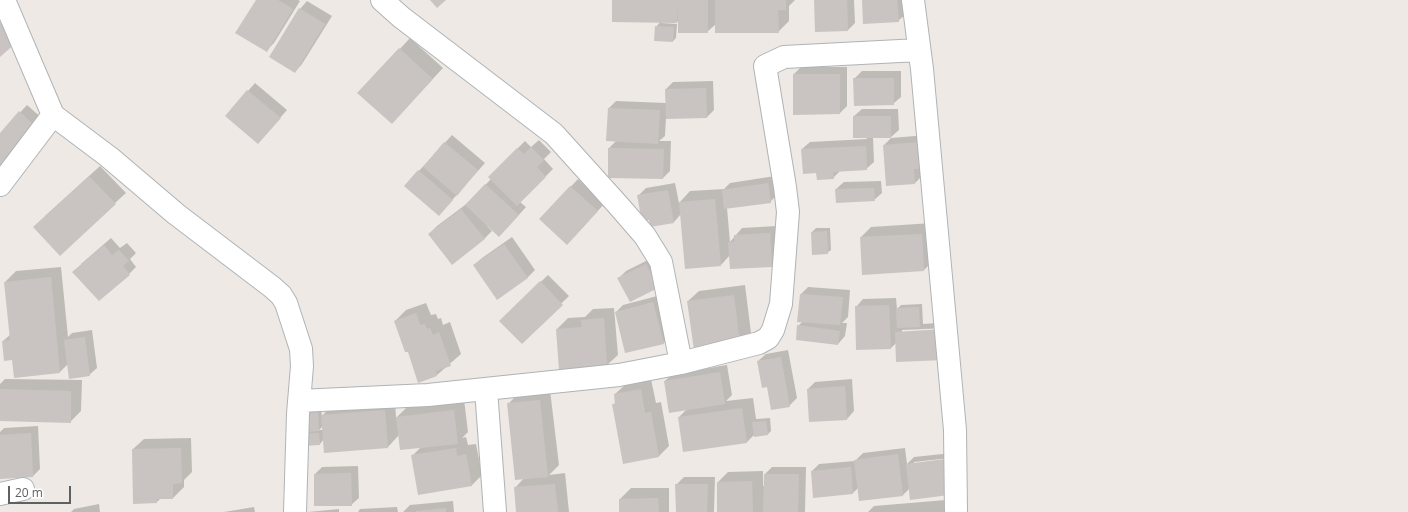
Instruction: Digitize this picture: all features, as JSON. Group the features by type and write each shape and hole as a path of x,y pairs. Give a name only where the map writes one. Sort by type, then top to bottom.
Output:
{"street":[{"path":"4,0 53,115 108,157 176,214 281,295 286,303 301,349 302,366 299,401 295,512"},
{"path":"382,0 401,17 554,134 645,236 661,262 681,363"},
{"path":"913,0 955,430 956,512"},
{"path":"299,401 428,395 619,376 681,363 759,343 768,338 773,330 781,304 788,212 765,66 784,57 919,50"},
{"path":"0,185 53,115"},
{"path":"486,389 495,512"},
{"path":"0,494 23,488"}],"building":[{"path":"256,0 278,0 293,9 267,52 235,33"},
{"path":"430,0 446,0 437,8"},
{"path":"612,0 708,0 708,33 678,33 678,7 677,23 612,22"},
{"path":"715,0 786,0 786,10 778,10 779,33 715,33"},
{"path":"814,0 847,0 848,31 815,32"},
{"path":"862,0 897,0 899,22 863,24"},
{"path":"299,8 325,24 295,73 269,57"},
{"path":"0,22 17,42 0,57"},
{"path":"655,26 674,27 673,42 654,41"},
{"path":"399,48 433,79 392,124 357,93"},
{"path":"793,74 840,74 840,114 793,115"},
{"path":"853,78 894,78 894,105 854,106"},
{"path":"706,88 707,118 666,119 665,89"},
{"path":"247,90 281,118 258,144 225,116"},
{"path":"608,108 660,110 658,144 606,141"},
{"path":"19,111 36,127 0,168 0,133"},
{"path":"853,116 891,116 891,138 853,138"},
{"path":"444,142 478,170 457,196 423,167"},
{"path":"920,142 922,169 914,169 915,184 886,186 883,145"},
{"path":"866,146 867,170 833,172 834,179 817,180 816,173 803,174 801,149"},
{"path":"531,147 544,160 537,167 546,177 517,206 488,177 517,148 524,154"},
{"path":"608,148 664,149 663,179 608,178"},
{"path":"418,170 453,200 439,216 404,186"},
{"path":"89,176 116,204 60,256 33,227"},
{"path":"768,183 771,203 724,209 722,190"},
{"path":"485,184 519,215 499,237 465,205"},
{"path":"570,186 598,211 567,245 539,219"},
{"path":"874,188 875,201 836,203 835,189"},
{"path":"668,190 674,223 650,227 649,220 642,222 637,195"},
{"path":"715,199 721,266 685,269 679,202"},
{"path":"461,209 485,239 452,265 428,234"},
{"path":"827,231 828,254 812,255 811,232"},
{"path":"770,233 772,267 730,269 728,242 734,242 734,235"},
{"path":"922,234 924,271 862,275 860,237"},
{"path":"504,244 528,278 497,300 473,265"},
{"path":"104,245 112,255 119,250 129,261 123,266 130,275 99,301 72,272"},
{"path":"646,264 658,288 630,302 617,278"},
{"path":"51,277 60,373 14,378 12,360 4,361 2,341 10,340 4,282"},
{"path":"540,281 563,305 522,344 499,321"},
{"path":"800,294 843,297 840,325 797,322"},
{"path":"734,295 740,344 694,350 687,301"},
{"path":"653,302 664,344 625,353 615,312"},
{"path":"889,305 891,349 856,350 855,306"},
{"path":"919,307 920,327 897,328 896,308"},
{"path":"416,313 420,325 425,324 427,329 430,328 433,335 439,332 451,366 436,371 437,376 418,383 408,352 405,352 394,321"},
{"path":"604,318 607,366 559,370 556,329 582,327 581,320"},
{"path":"797,325 840,331 838,345 796,340"},
{"path":"944,329 945,360 896,362 895,332"},
{"path":"85,337 90,376 69,379 64,340"},
{"path":"781,357 790,407 771,410 767,387 762,388 757,361"},
{"path":"720,372 725,404 669,413 664,381"},
{"path":"845,386 847,420 809,422 807,389"},
{"path":"0,389 71,391 71,423 0,421"},
{"path":"641,389 645,413 651,412 659,457 623,464 612,404 615,404 614,394"},
{"path":"540,400 548,477 515,480 507,403"},
{"path":"742,408 747,443 683,452 678,417"},
{"path":"385,410 388,448 324,453 321,415"},
{"path":"454,410 458,444 400,450 396,417"},
{"path":"318,412 319,431 304,432 303,413"},
{"path":"766,421 768,435 754,437 752,422"},
{"path":"31,433 33,477 0,479 0,435"},
{"path":"319,433 320,445 302,446 301,434"},
{"path":"181,448 182,483 173,484 173,499 157,499 157,503 133,504 132,449"},
{"path":"456,448 457,456 466,454 472,486 418,495 411,455"},
{"path":"898,454 903,496 859,501 854,460"},
{"path":"945,459 949,495 910,500 906,464"},
{"path":"851,467 853,494 813,498 811,471"},
{"path":"351,473 352,506 314,506 314,474"},
{"path":"764,474 799,474 798,512 763,512"},
{"path":"752,481 753,512 717,512 717,482"},
{"path":"555,484 558,512 516,512 514,487"},
{"path":"675,484 708,484 707,512 676,512"},
{"path":"658,498 659,512 619,512 619,499"},
{"path":"446,508 446,512 416,512 416,511"}]}
